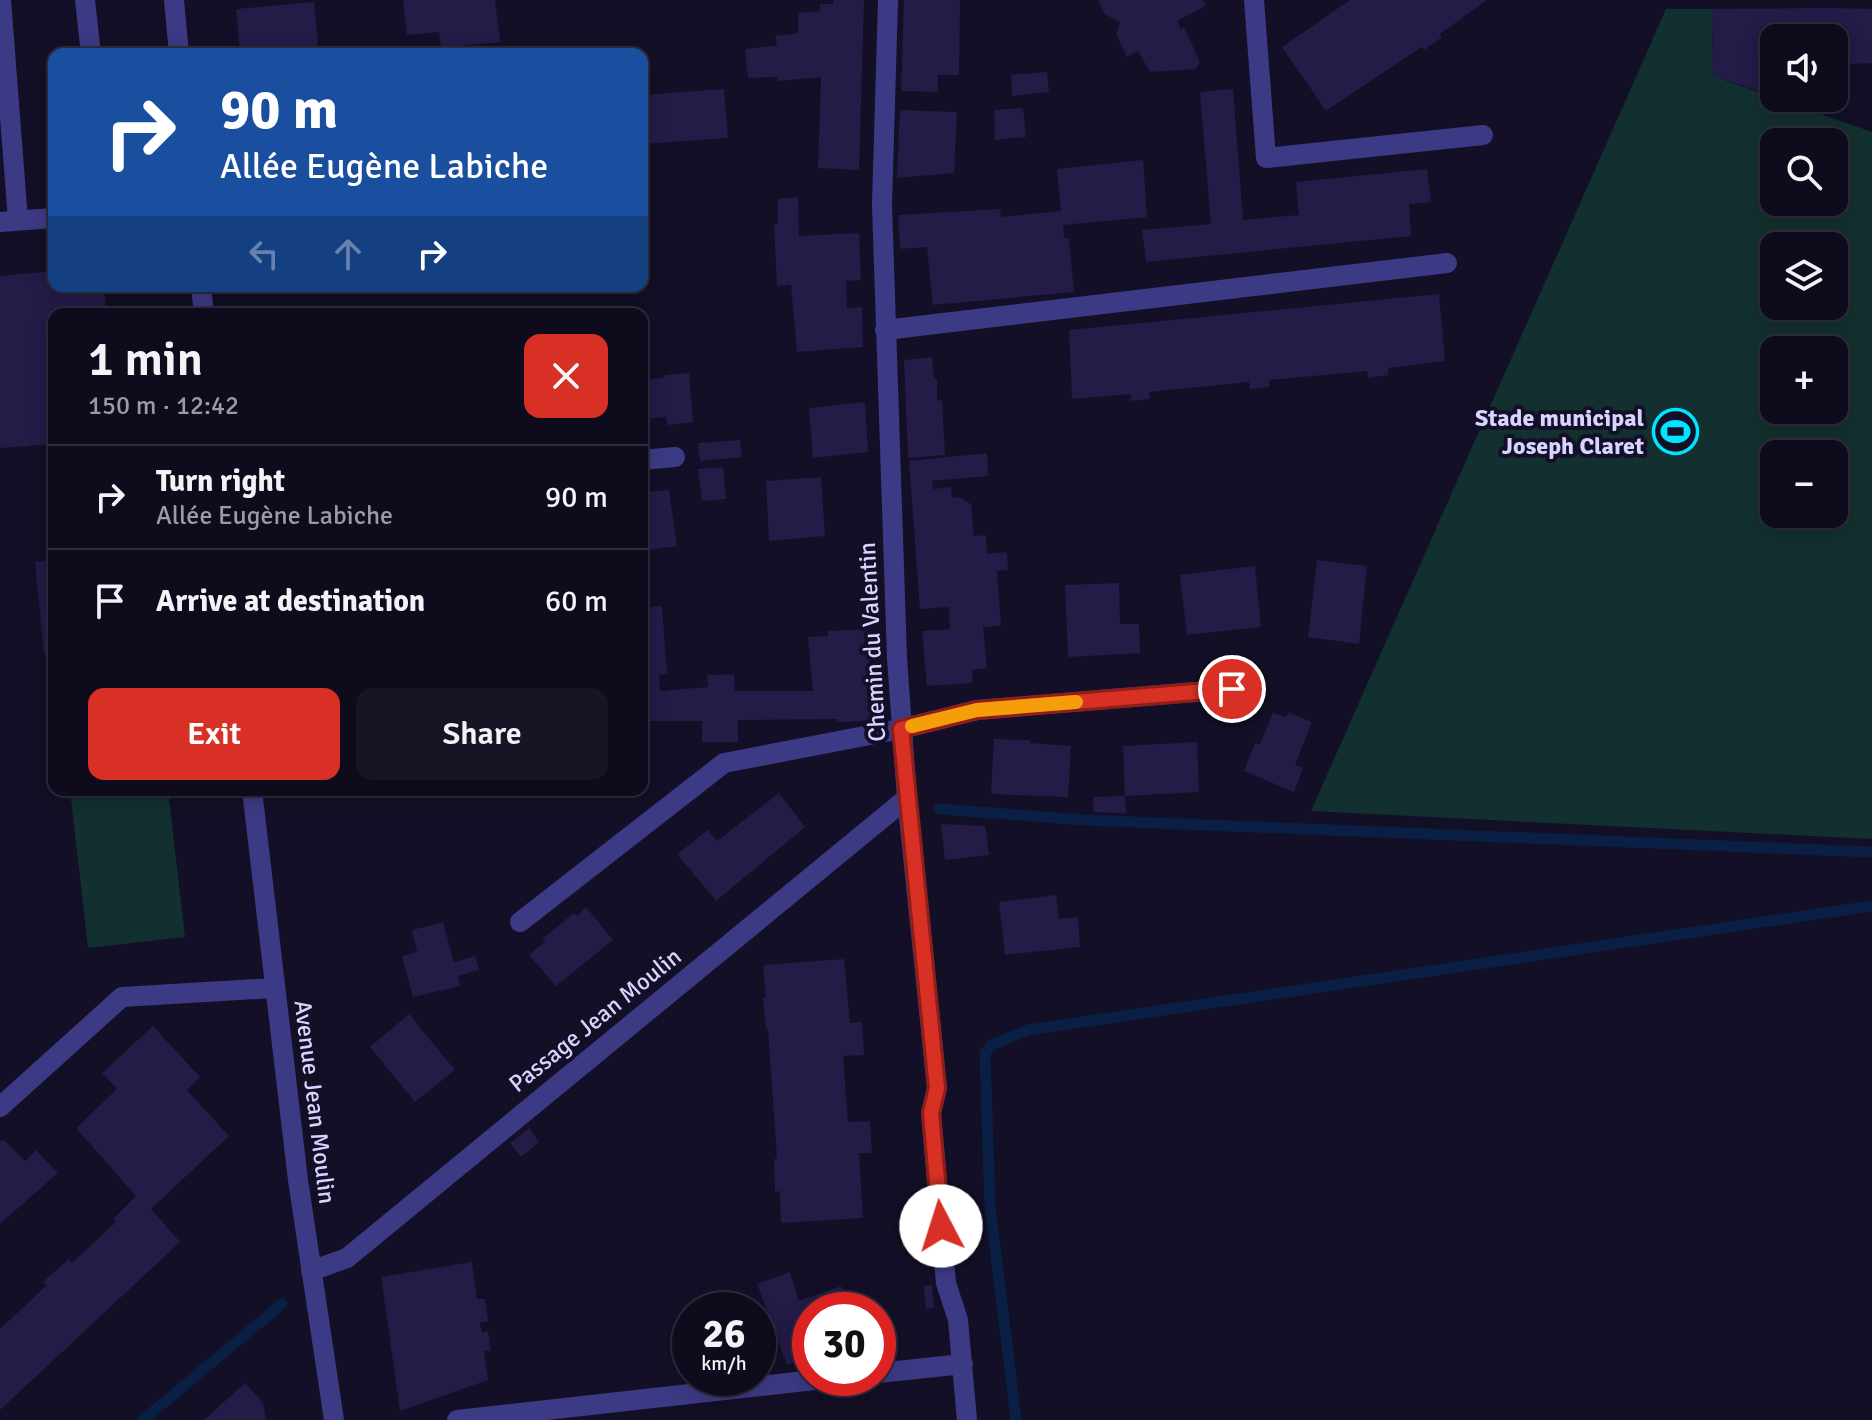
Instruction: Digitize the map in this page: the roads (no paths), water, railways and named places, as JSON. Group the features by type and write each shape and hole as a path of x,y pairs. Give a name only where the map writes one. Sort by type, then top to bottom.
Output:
{"street":[{"path":"1,0 9,221 48,218"},
{"path":"85,0 90,48"},
{"path":"174,0 178,48"},
{"name":"Chemin du Valentin","path":"888,0 882,205 901,729 937,1088 931,1113 946,1283 958,1320 967,1420"},
{"path":"1254,0 1266,158 1483,135"},
{"path":"885,330 1447,263"},
{"path":"648,459 675,457"},
{"path":"520,922 724,763 901,729 977,710 1232,689"},
{"name":"Avenue Jean Moulin","path":"253,796 274,988 334,1420"},
{"name":"Passage Jean Moulin","path":"311,1271 347,1258 907,798"},
{"path":"0,1107 122,997 274,988"},
{"path":"896,1371 963,1364"},
{"path":"457,1420 792,1382"}],"waterway":[{"path":"939,809 1084,820 1872,852"},
{"path":"1016,1420 990,1206 985,1053 991,1045 1028,1030 1872,906"},
{"path":"143,1420 282,1304"}],"place":[{"name":"Stade municipal Joseph Claret","path":"1675,432"}]}
